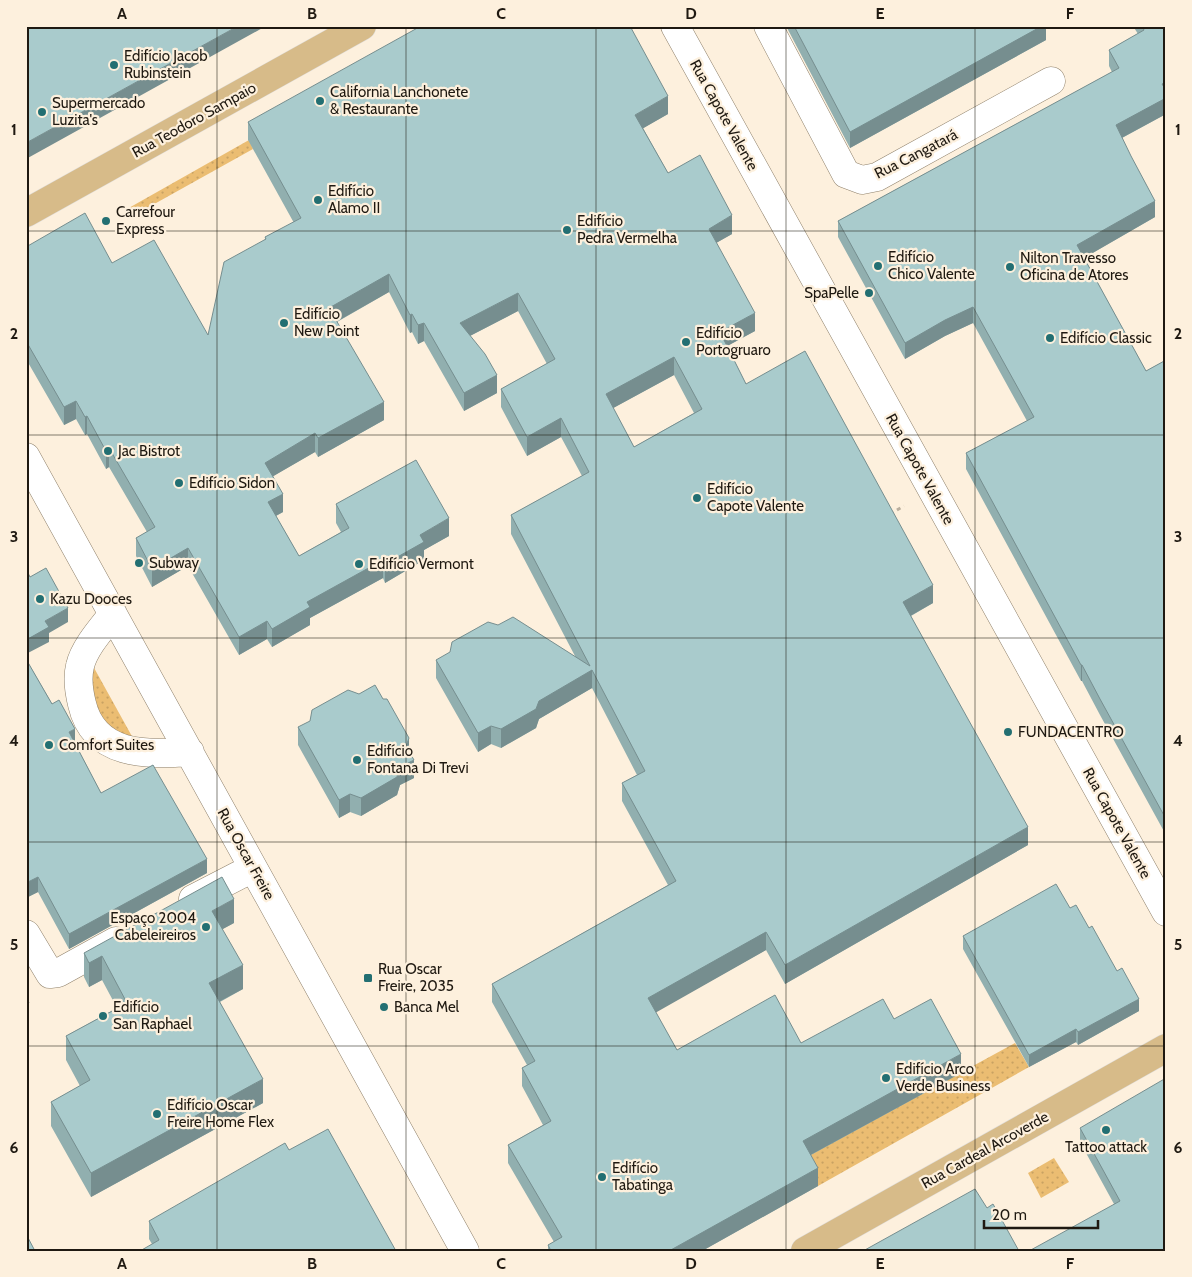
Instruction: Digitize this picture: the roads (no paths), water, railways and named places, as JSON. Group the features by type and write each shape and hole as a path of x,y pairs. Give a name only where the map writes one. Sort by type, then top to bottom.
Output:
{"main road":[{"name":"Rua Teodoro Sampaio","path":"26,213 362,26"},
{"name":"Rua Cardeal Arcoverde","path":"805,1251 1166,1048"}],"street":[{"name":"Rua Cangatará","path":"768,26 846,174 862,180 877,176 1051,81"},
{"name":"Rua Capote Valente","path":"683,29 1166,912"},
{"name":"Rua Oscar Freire","path":"26,457 465,1251"},
{"path":"113,614 90,643 80,666 79,690 84,712 93,730 109,744 127,750 152,753 190,752"},
{"path":"171,911 253,868"},
{"path":"26,934 50,974 54,974 136,930"}],"place":[{"name":"Edifício Jacob Rubinstein","path":"114,65"},
{"name":"California Lanchonete & Restaurante","path":"320,101"},
{"name":"Supermercado Luzita's","path":"42,112"},
{"name":"Edifício Alamo II","path":"318,200"},
{"name":"Carrefour Express","path":"106,221"},
{"name":"Edifício Pedra Vermelha","path":"567,230"},
{"name":"Edifício Chico Valente","path":"878,266"},
{"name":"Nilton Travesso Oficina de Atores","path":"1010,267"},
{"name":"SpaPelle","path":"869,293"},
{"name":"Edifício New Point","path":"284,323"},
{"name":"Edifício Classic","path":"1050,338"},
{"name":"Edifício Portogruaro","path":"686,342"},
{"name":"Jac Bistrot","path":"108,451"},
{"name":"Edifício Sidon","path":"179,483"},
{"name":"Edifício Capote Valente","path":"697,498"},
{"name":"Subway","path":"139,563"},
{"name":"Edifício Vermont","path":"359,564"},
{"name":"Kazu Dooces","path":"40,599"},
{"name":"FUNDACENTRO","path":"1008,732"},
{"name":"Comfort Suites","path":"49,745"},
{"name":"Edifício Fontana Di Trevi","path":"357,760"},
{"name":"Espaço 2004 Cabeleireiros","path":"206,927"},
{"name":"Rua Oscar Freire, 2035","path":"368,978"},
{"name":"Banca Mel","path":"384,1007"},
{"name":"Edifício San Raphael","path":"103,1016"},
{"name":"Edifício Arco Verde Business","path":"886,1078"},
{"name":"Edifício Oscar Freire Home Flex","path":"157,1114"},
{"name":"Tattoo attack","path":"1106,1130"},
{"name":"Edifício Tabatinga","path":"602,1177"}]}
